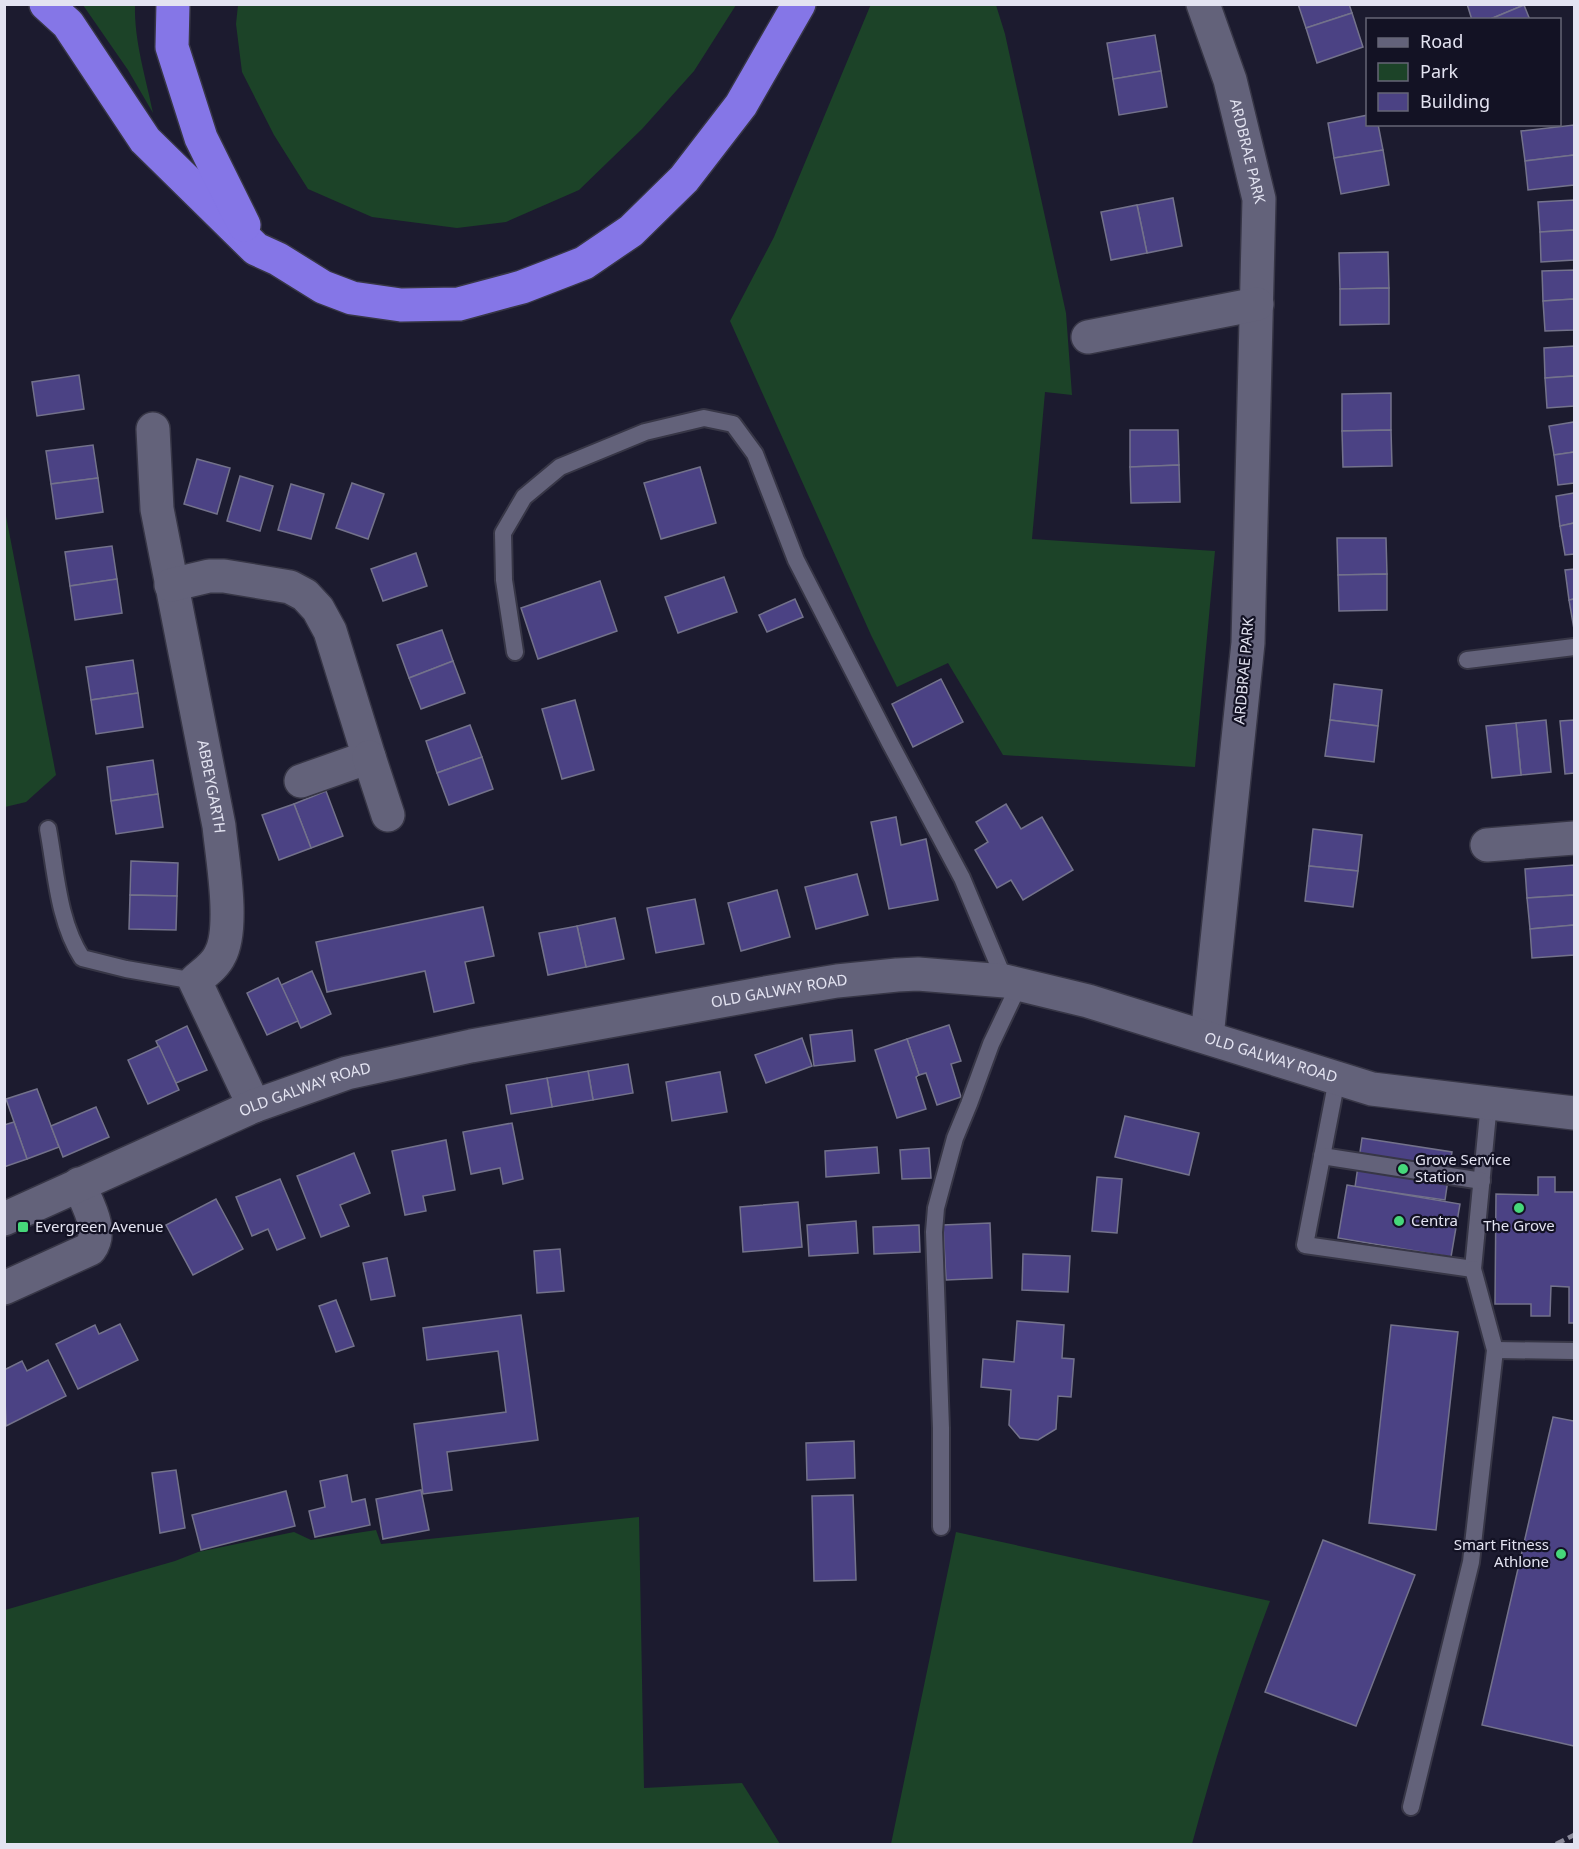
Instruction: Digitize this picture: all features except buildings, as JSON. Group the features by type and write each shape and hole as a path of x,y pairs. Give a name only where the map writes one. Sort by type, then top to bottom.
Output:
{"highway":[{"path":"46,4 68,24 145,140 255,249 278,259 322,287 352,298 401,305 459,303 522,287 584,263 631,231 684,179 741,105 800,4"},
{"path":"172,4 172,47 201,138 255,249"}],"street":[{"name":"ARDBRAE PARK","path":"1203,4 1230,80 1259,200 1248,643 1207,1037"},
{"path":"1089,337 1257,303"},
{"name":"ABBEYGARTH","path":"153,429 157,509 219,826 225,876 226,928 221,953 212,966 195,981"},
{"path":"171,585 209,576 243,578 290,587 305,596 318,609 330,631 388,815"},
{"path":"301,781 369,757"},
{"path":"1487,845 1575,838"},
{"name":"OLD GALWAY ROAD","path":"4,1219 254,1106 326,1079 471,1047 771,992 837,981 918,974 1012,983 1088,1001 1337,1079 1393,1092 1575,1113"},
{"path":"195,981 254,1106"},
{"path":"4,1288 90,1249 95,1241 97,1230 79,1184"}],"lane":[{"path":"514,652 504,580 503,533 524,497 560,467 645,432 704,418 733,424 755,454 796,560 962,878 1012,983 969,1104 954,1138 936,1208 934,1232 941,1428 941,1527"},
{"path":"1467,660 1575,647"},
{"path":"48,828 65,922 73,944 82,958 126,969 195,981"},
{"path":"1337,1079 1305,1245 1473,1269"},
{"path":"1411,1807 1472,1562 1495,1350 1473,1269 1490,1103"},
{"path":"1322,1156 1482,1181"},
{"path":"1495,1350 1575,1351"}],"green space":[{"path":"238,4 736,5 694,71 642,129 579,190 506,222 457,228 372,217 308,189 274,135 242,72 236,24"},
{"path":"871,4 996,5 1005,34 1066,313 1072,395 1045,392 1032,539 1215,551 1195,767 1003,755 948,663 897,687 871,635 730,321 774,237"},
{"path":"83,5 135,5 138,46 153,113 128,70"},
{"path":"5,511 56,775 26,802 5,807"},
{"path":"639,1517 644,1788 742,1783 780,1844 5,1844 5,1610 175,1561 198,1552 294,1532 311,1540 376,1530 381,1544"},
{"path":"956,1532 1270,1601 1228,1721 1192,1844 891,1844"}],"railway":[{"path":"1556,1844 1574,1835"}],"place":[{"name":"Grove Service Station","path":"1403,1169"},
{"name":"The Grove","path":"1519,1208"},
{"name":"Centra","path":"1399,1221"},
{"name":"Evergreen Avenue","path":"23,1227"},
{"name":"Smart Fitness Athlone","path":"1561,1554"}]}
